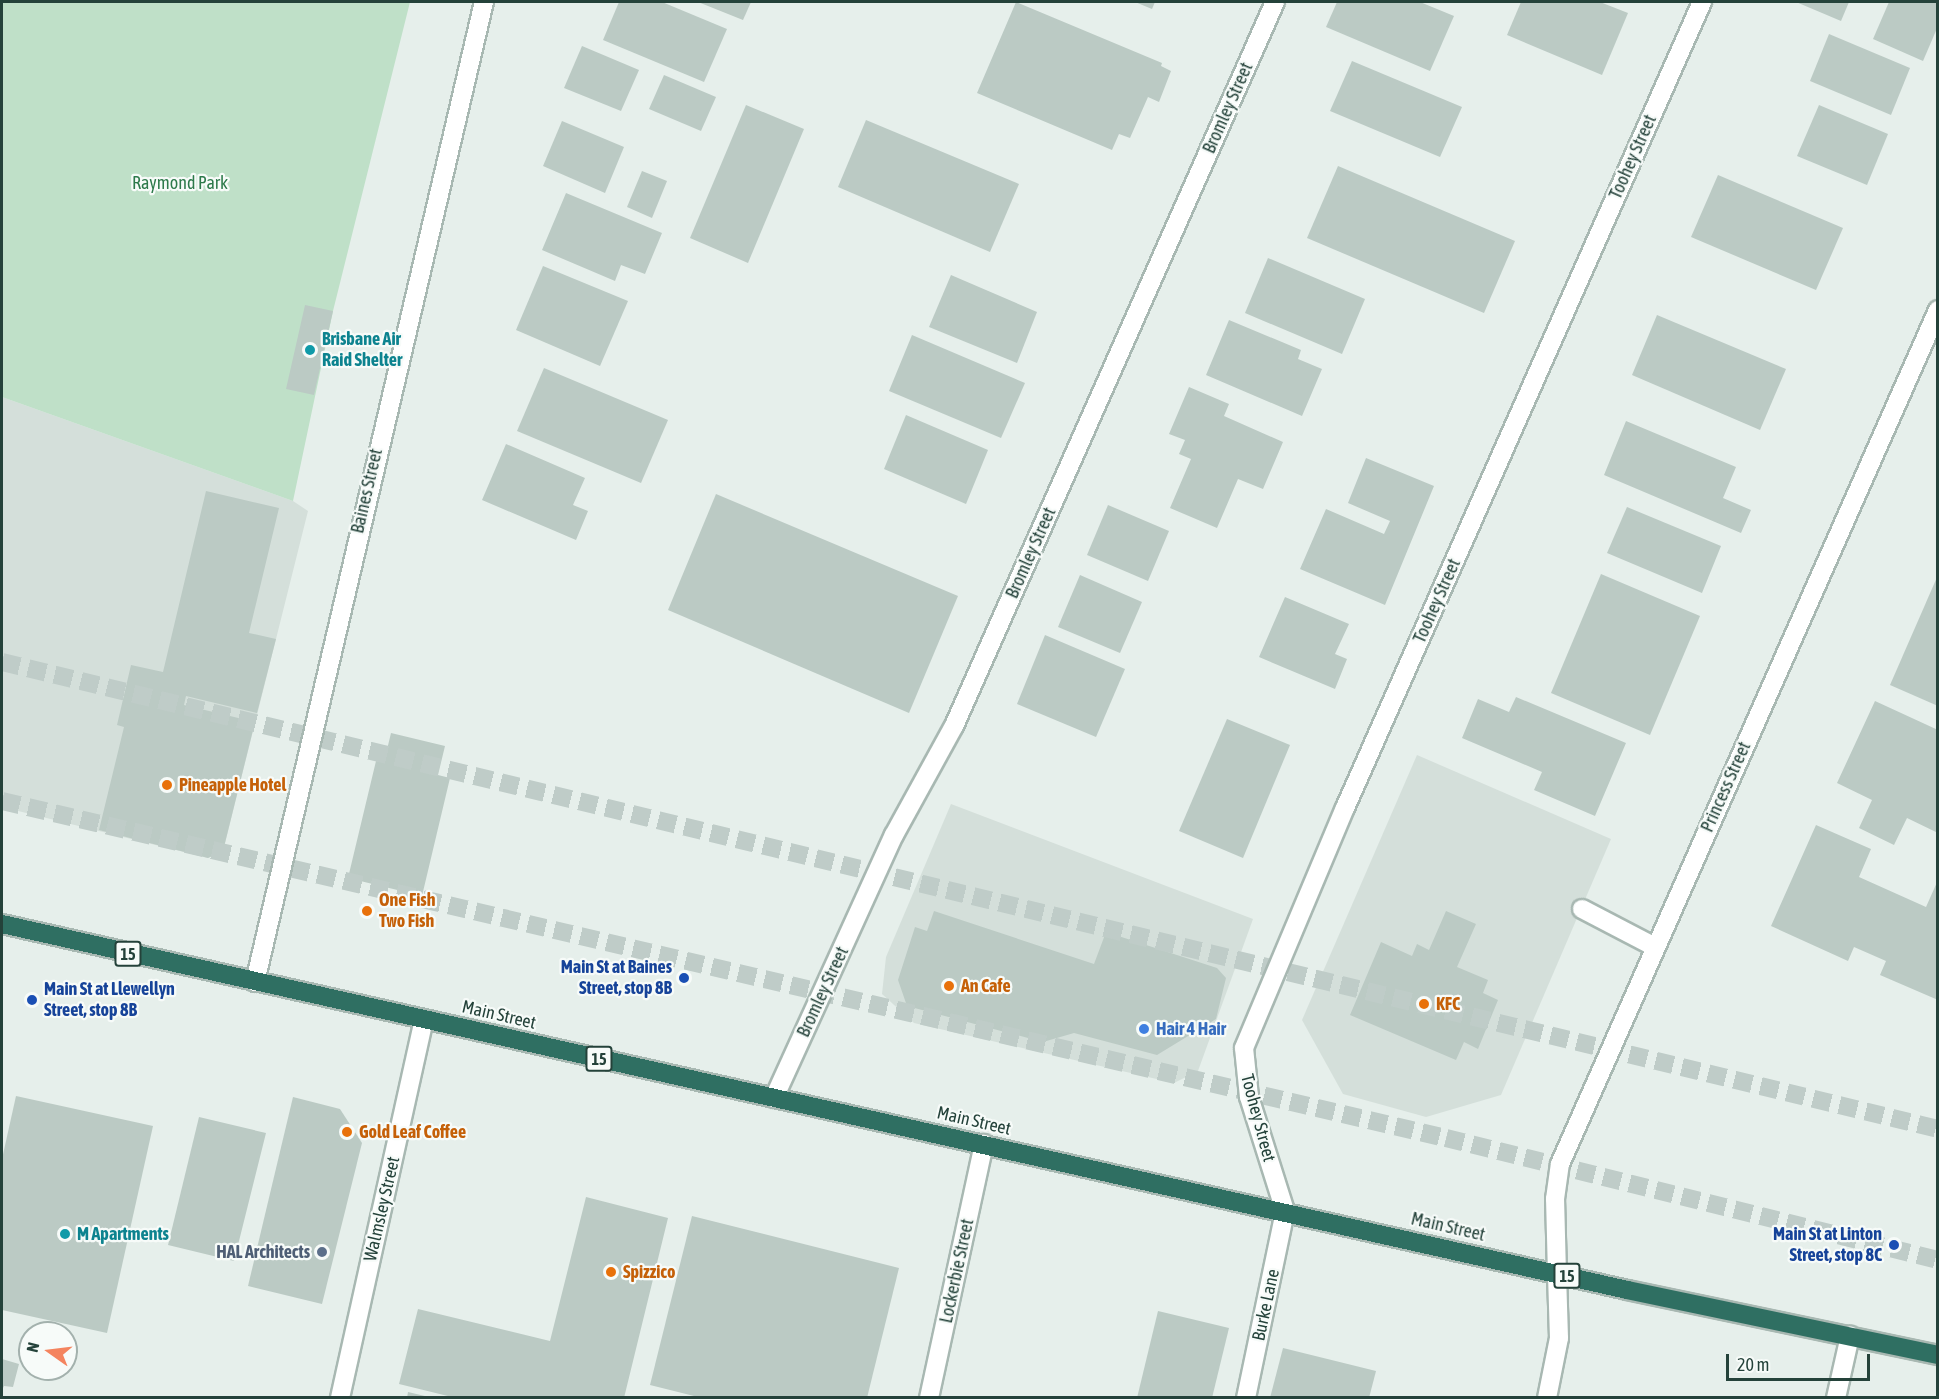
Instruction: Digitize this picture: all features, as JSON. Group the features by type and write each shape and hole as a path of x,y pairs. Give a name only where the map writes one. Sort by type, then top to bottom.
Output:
{"highway":[{"name":"Main Street","path":"2,924 1557,1274 1938,1355"}],"street":[{"name":"Baines Street","path":"255,982 484,2"},
{"name":"Bromley Street","path":"774,1098 894,835 954,726 1275,2"},
{"name":"Toohey Street","path":"1285,1211 1249,1097 1244,1048 1345,808 1702,2"},
{"name":"Princess Street","path":"1547,1398 1559,1338 1555,1199 1558,1171 1938,310"},
{"path":"1582,909 1655,947"},
{"name":"Walmsley Street","path":"340,1398 424,1020"},
{"name":"Lockerbie Street","path":"928,1398 984,1144"},
{"name":"Burke Lane","path":"1246,1398 1285,1211"},
{"path":"1836,1398 1850,1336"}],"shaded area":[{"path":"2,397 293,501 308,511 223,851 208,858 2,807"},
{"path":"1417,755 1611,839 1501,1095 1426,1117 1343,1094 1302,1020"},
{"path":"951,804 1253,919 1198,1071 1174,1083 914,1023 882,994 886,957"}],"green space":[{"name":"Raymond Park","path":"2,2 410,2 333,311 293,501 2,397"}],"building":[{"path":"619,2 662,2 727,29 704,82 603,40"},
{"path":"698,2 751,2 743,20"},
{"path":"1016,2 1162,63 1161,66 1171,71 1159,102 1148,97 1130,138 1119,134 1112,150 977,93"},
{"path":"1135,2 1155,2 1152,9"},
{"path":"1337,2 1420,2 1454,16 1430,71 1326,27"},
{"path":"1521,2 1600,2 1628,13 1602,75 1507,35"},
{"path":"1796,2 1849,2 1841,21"},
{"path":"1889,2 1938,2 1938,26 1923,61 1873,39"},
{"path":"1829,34 1910,68 1891,115 1810,81"},
{"path":"582,46 639,70 621,111 564,88"},
{"path":"1352,61 1462,107 1440,157 1330,111"},
{"path":"664,75 716,97 701,131 649,109"},
{"path":"746,105 804,129 748,263 690,238"},
{"path":"1819,105 1888,134 1867,185 1797,156"},
{"path":"866,120 1019,184 990,252 838,187"},
{"path":"562,121 624,147 605,193 543,166"},
{"path":"1338,166 1515,241 1484,313 1307,238"},
{"path":"642,171 667,181 652,218 627,207"},
{"path":"1718,175 1843,228 1816,290 1691,237"},
{"path":"566,193 662,233 645,274 621,265 615,281 542,250"},
{"path":"1268,258 1365,299 1342,354 1245,313"},
{"path":"543,266 628,301 600,366 516,330"},
{"path":"951,275 1037,312 1017,363 929,327"},
{"name":"Brisbane Air Raid Shelter","path":"305,305 333,311 314,395 286,389"},
{"path":"1657,315 1786,369 1760,430 1632,375"},
{"path":"1229,320 1301,350 1298,359 1322,369 1302,416 1206,375"},
{"path":"912,335 1025,383 1001,438 889,391"},
{"path":"544,368 668,420 641,483 517,431"},
{"path":"1189,387 1229,404 1224,416 1283,442 1263,489 1238,479 1217,528 1170,508 1191,459 1179,454 1185,440 1169,434"},
{"path":"906,415 988,450 966,504 884,469"},
{"path":"1626,421 1736,467 1723,498 1751,510 1741,533 1604,475"},
{"path":"506,444 585,478 573,505 588,511 576,540 482,500"},
{"path":"1366,458 1434,486 1385,605 1300,569 1326,509 1384,534 1390,521 1348,503"},
{"path":"206,491 279,508 249,633 276,639 257,713 186,696 184,705 255,722 223,851 208,858 99,830 124,727 117,725 131,665 163,672"},
{"path":"716,494 958,596 909,713 668,610"},
{"path":"1108,505 1169,531 1148,581 1087,555"},
{"path":"1627,507 1721,546 1702,593 1607,553"},
{"path":"1601,574 1700,616 1650,735 1551,693"},
{"path":"1080,575 1142,602 1120,653 1058,627"},
{"path":"1938,575 1938,706 1890,685"},
{"path":"1285,597 1349,624 1335,654 1347,659 1335,689 1259,657"},
{"path":"1045,635 1125,669 1096,737 1017,704"},
{"path":"1516,697 1626,743 1595,816 1534,790 1542,772 1462,738 1478,699 1509,712"},
{"path":"1875,701 1938,730 1938,833 1907,818 1894,845 1859,828 1872,800 1837,783"},
{"path":"1227,719 1290,745 1243,858 1179,831"},
{"path":"391,733 445,746 438,775 450,778 422,896 348,878 376,761 384,762"},
{"path":"1816,825 1871,849 1859,877 1926,907 1938,880 1938,1000 1880,975 1886,961 1854,947 1848,961 1771,926"},
{"path":"934,911 1094,964 1106,932 1217,968 1226,978 1216,1019 1157,1055 1074,1033 1043,1042 907,1006 898,980 915,927 927,931"},
{"path":"1446,911 1476,924 1457,967 1488,980 1483,993 1498,1000 1478,1049 1464,1042 1456,1060 1350,1015 1381,942 1412,956 1417,944 1429,950"},
{"name":"M Apartments","path":"16,1096 153,1126 107,1333 78,1327 78,1321 52,1321 2,1310 2,1159"},
{"path":"293,1097 340,1109 362,1143 322,1304 248,1286"},
{"path":"199,1117 266,1133 234,1261 168,1245"},
{"path":"586,1197 668,1218 624,1398 456,1398 399,1384 418,1309 550,1341"},
{"path":"692,1216 899,1268 867,1398 702,1398 650,1385"},
{"path":"1158,1311 1229,1328 1212,1398 1137,1398"},
{"path":"1283,1348 1376,1371 1369,1398 1270,1398"},
{"path":"2,1359 18,1364 18,1368 13,1387 4,1386 2,1390"},
{"path":"408,1392 429,1397 429,1398 407,1398"}],"tunnel":[{"path":"2,662 1938,1129"},
{"path":"2,801 1446,1138 1938,1260"}],"place":[{"name":"Brisbane Air Raid Shelter","path":"310,350"},
{"name":"Pineapple Hotel","path":"167,785"},
{"name":"One Fish Two Fish","path":"367,911"},
{"name":"Main St at Baines Street, stop 8B","path":"684,978"},
{"name":"An Cafe","path":"949,986"},
{"name":"Main St at Llewellyn Street, stop 8B","path":"32,1000"},
{"name":"KFC","path":"1424,1004"},
{"name":"Hair 4 Hair","path":"1144,1029"},
{"name":"Gold Leaf Coffee","path":"347,1132"},
{"name":"M Apartments","path":"65,1234"},
{"name":"Main St at Linton Street, stop 8C","path":"1894,1245"},
{"name":"HAL Architects","path":"322,1252"},
{"name":"Spizzico","path":"611,1272"}]}
